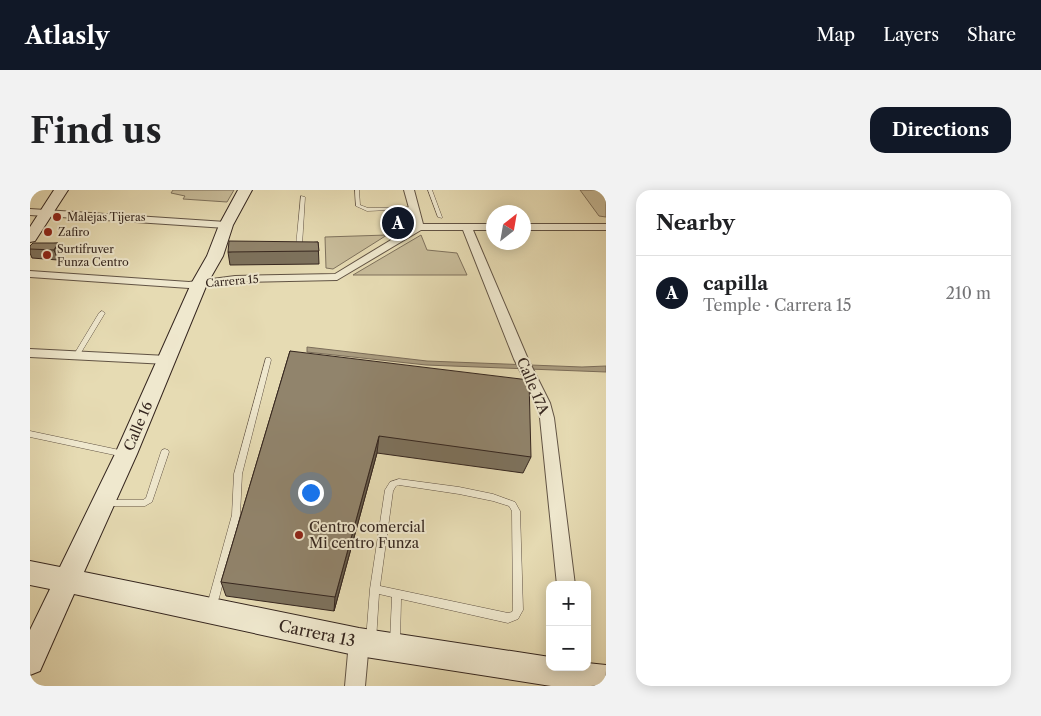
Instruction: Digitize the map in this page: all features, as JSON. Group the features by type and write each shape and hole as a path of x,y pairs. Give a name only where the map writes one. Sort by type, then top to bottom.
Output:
{"street":[{"path":"30,238 61,190"},
{"name":"Calle 16","path":"30,661 104,503 200,284 219,255 226,225 245,190"},
{"path":"413,193 414,208 419,227 486,227"},
{"path":"30,212 226,225"},
{"path":"531,227 606,226"},
{"name":"Carrera 15","path":"30,274 177,285 235,279 338,280 419,227"},
{"name":"Calle 17A","path":"467,227 519,344 521,359 543,402 547,418 566,581"},
{"path":"30,353 167,360"},
{"name":"Carrera 13","path":"30,573 375,644 576,672 606,680"},
{"path":"355,686 375,644"}],"lane":[{"path":"357,190 358,206 366,210 414,208"},
{"path":"430,190 440,217"},
{"path":"290,252 299,245 303,197"},
{"path":"76,356 102,313"},
{"path":"209,610 214,598 236,515 238,474 268,360"},
{"path":"30,434 126,454"},
{"path":"104,503 145,503 149,500 165,452"},
{"path":"375,589 508,618 515,616 518,610 516,511 513,504 476,494 399,482 393,484 389,490 375,589 375,644"},
{"path":"375,644 398,595"}],"shaded area":[{"path":"173,190 234,190 227,202 183,199 185,196 171,193"},
{"path":"580,190 606,190 606,217 599,216"},
{"path":"387,235 333,269 326,268 325,237"},
{"path":"421,235 427,250 457,253 467,275 353,275"},
{"path":"307,347 427,361 582,367 606,366 606,372 426,365 307,352"}],"building":[{"path":"229,241 318,242 319,251 228,252"},
{"path":"33,243 58,243 54,250 30,249"},
{"name":"Centro comercial Mi centro Funza","path":"290,351 529,380 531,457 379,436 335,597 221,582"}],"place":[{"name":"Malejas Tijeras","path":"57,217"},
{"name":"capilla","path":"398,223"},
{"name":"Zafiro","path":"48,232"},
{"name":"Surtifruver Funza Centro","path":"47,255"},
{"name":"Centro comercial Mi centro Funza","path":"299,535"}]}
